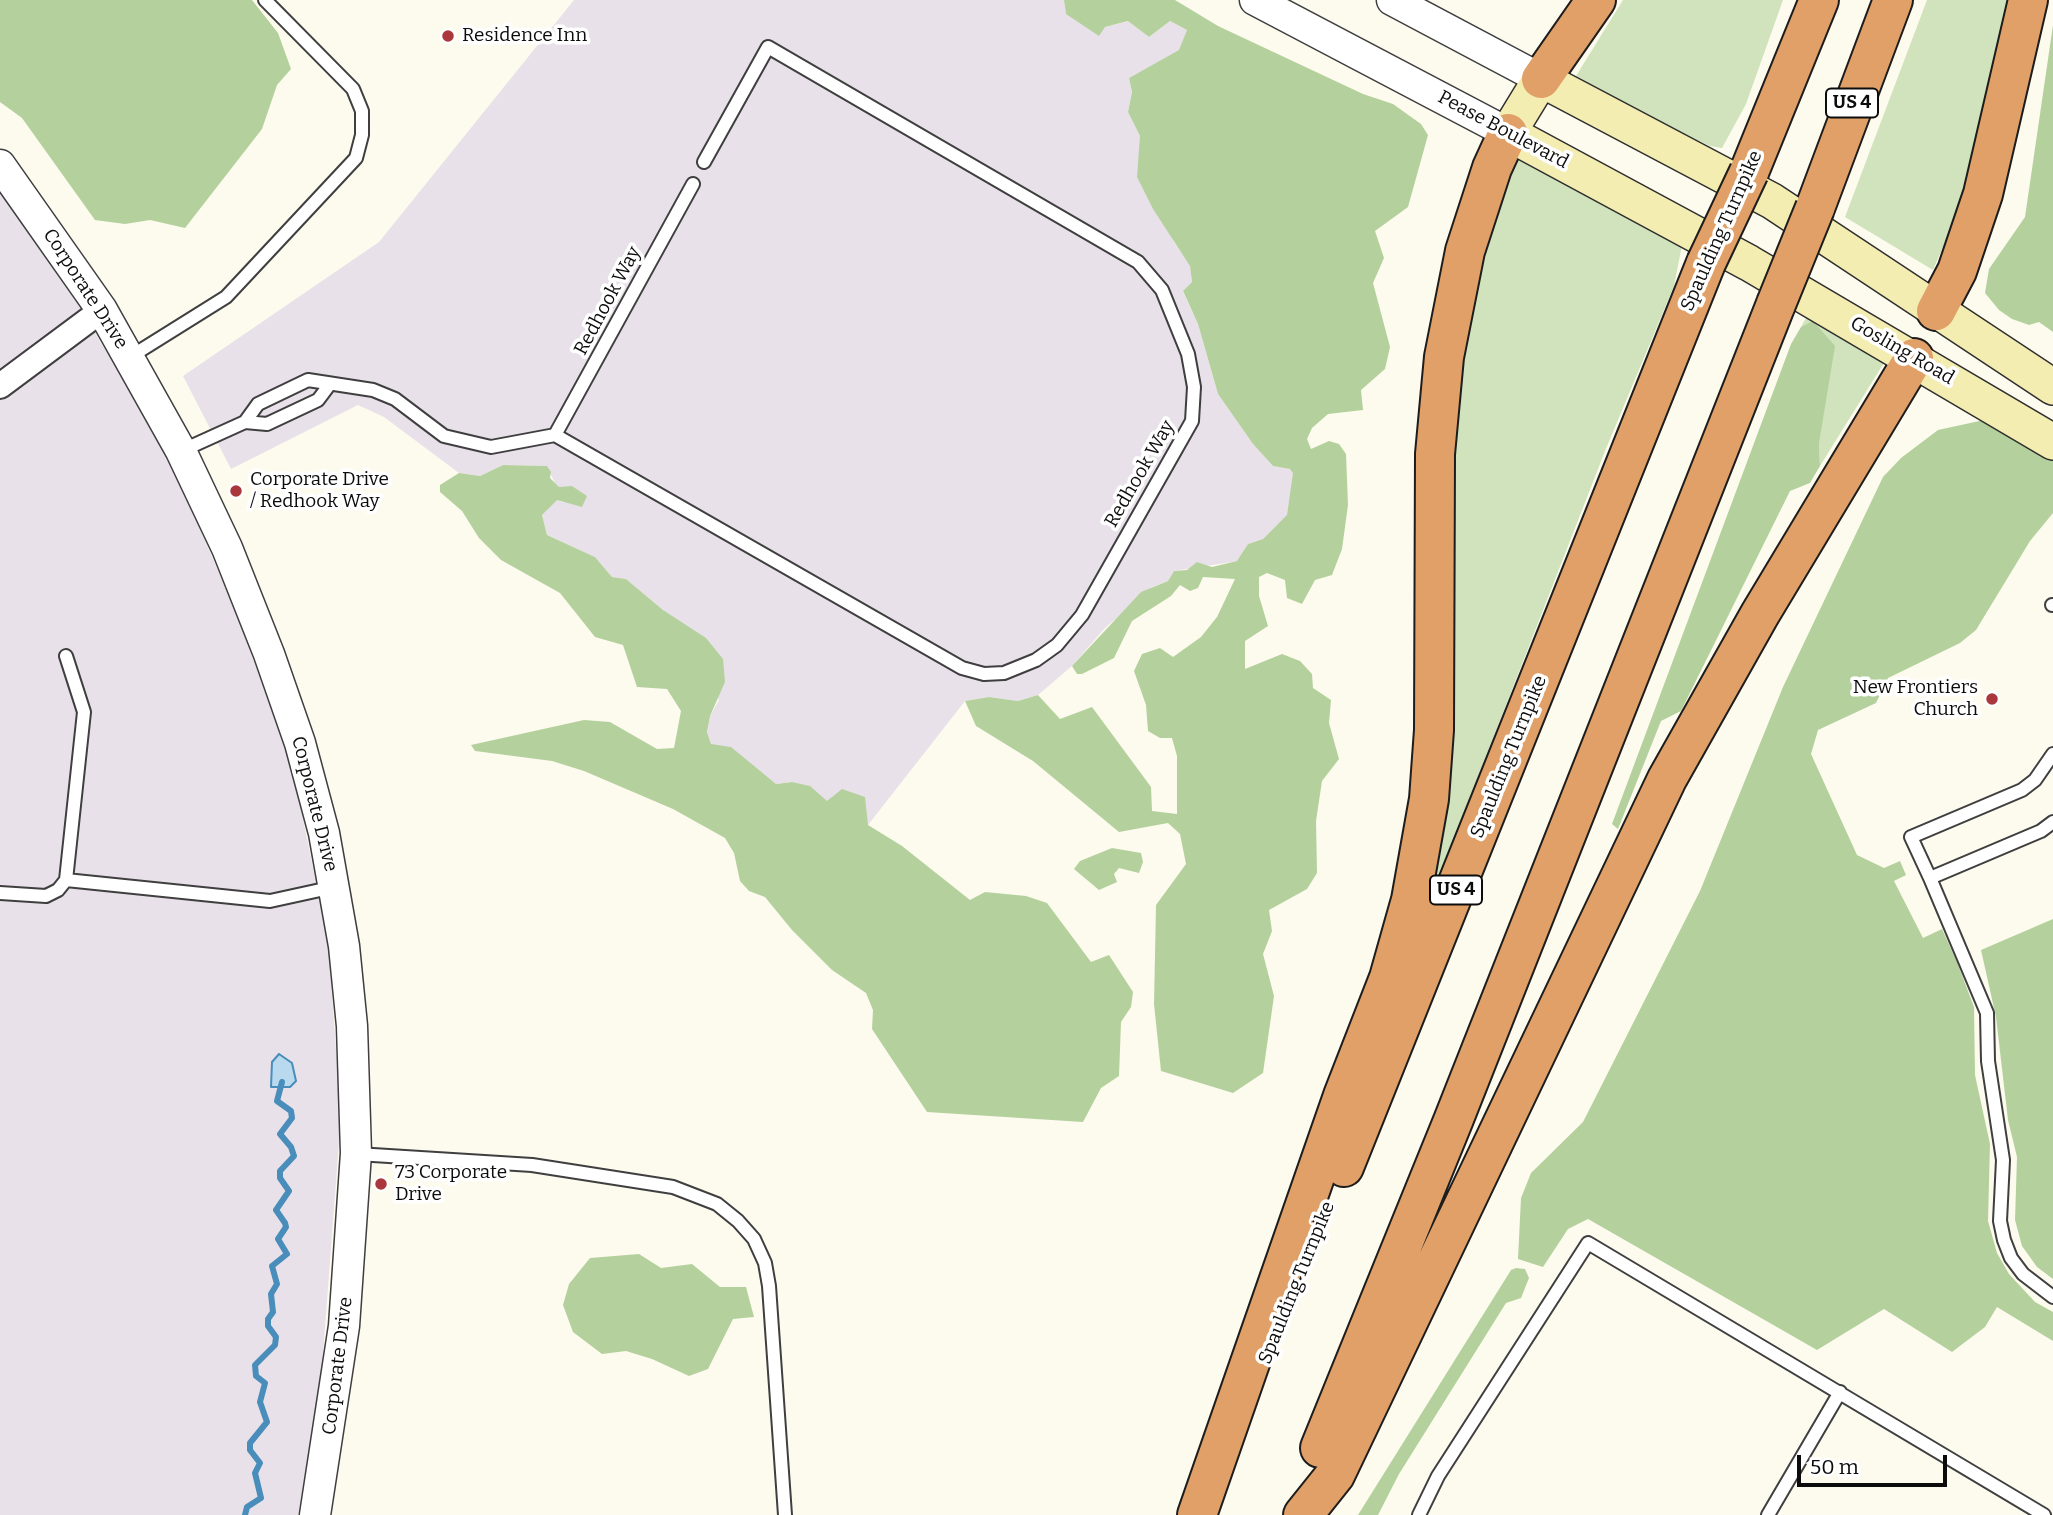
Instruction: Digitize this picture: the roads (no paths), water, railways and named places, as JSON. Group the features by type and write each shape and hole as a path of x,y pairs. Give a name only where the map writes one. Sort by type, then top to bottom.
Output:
{"highway":[{"path":"1541,79 1596,0"},
{"name":"Spaulding Turnpike","path":"1202,1515 1706,263 1760,187 1819,0"},
{"name":"US 4","path":"1293,1515 1462,1098 1815,208 1893,0"},
{"path":"1936,311 1957,271 1983,194 2028,0"},
{"path":"1197,1515 1339,1109 1389,978 1419,866 1429,799 1434,730 1438,407 1465,251 1483,191 1508,133"},
{"path":"1303,1515 1335,1475 1667,779 1760,614 1914,358"}],"main road":[{"path":"1508,133 1541,79 1760,187 1936,311 2053,387"},
{"name":"Pease Boulevard","path":"1508,133 1749,263"},
{"name":"Gosling Road","path":"1749,263 2053,442"},
{"path":"1914,358 1936,311"}],"street":[{"name":"Pease Boulevard","path":"1255,0 1508,133"},
{"path":"1392,0 1541,79"},
{"name":"Corporate Drive","path":"0,165 102,310 130,357 181,451 227,548 270,654 300,743 334,887 352,1026 356,1153 344,1326 315,1515"},
{"path":"0,386 102,310"}],"lane":[{"path":"130,357 226,298 356,158 362,135 362,111 354,89 265,0"},
{"name":"Redhook Way","path":"693,184 555,435 962,668 984,674 1004,673 1036,660 1057,645 1082,615 1192,421 1194,387 1184,342 1162,290 1138,262 768,47 704,162"},
{"path":"245,422 258,404 308,380 373,390 395,399 444,436 491,447 555,435"},
{"path":"181,451 245,422 267,424 318,400 330,384"},
{"path":"0,893 46,896 58,890 66,880 83,712 66,656"},
{"path":"2053,754 2035,780 2022,790 1911,837 1987,1013 1988,1061 2003,1160 2000,1221 2004,1240 2011,1258 2023,1274 2053,1297"},
{"path":"1930,878 2041,831 2053,822"},
{"path":"66,880 270,901 334,887"},
{"path":"356,1153 532,1165 673,1187 709,1200 738,1221 754,1239 765,1263 769,1286 785,1515"},
{"path":"1419,1515 1438,1476 1588,1243 2044,1515"},
{"path":"1768,1515 1840,1392"}],"water":[{"path":"279,1054 292,1063 296,1081 290,1087 271,1087 272,1062"}],"waterway":[{"path":"245,1515 247,1507 261,1498 255,1473 260,1463 250,1450 250,1443 267,1422 260,1402 265,1383 256,1376 255,1365 275,1345 276,1337 268,1326 268,1319 273,1312 271,1294 277,1284 272,1266 287,1254 278,1239 286,1227 276,1210 289,1191 280,1178 280,1171 294,1156 291,1147 280,1134 292,1118 291,1111 277,1101 282,1082"}],"place":[{"name":"Residence Inn","path":"448,36"},
{"name":"Corporate Drive / Redhook Way","path":"236,491"},
{"name":"New Frontiers Church","path":"1992,699"},
{"name":"73 Corporate Drive","path":"381,1184"}]}
